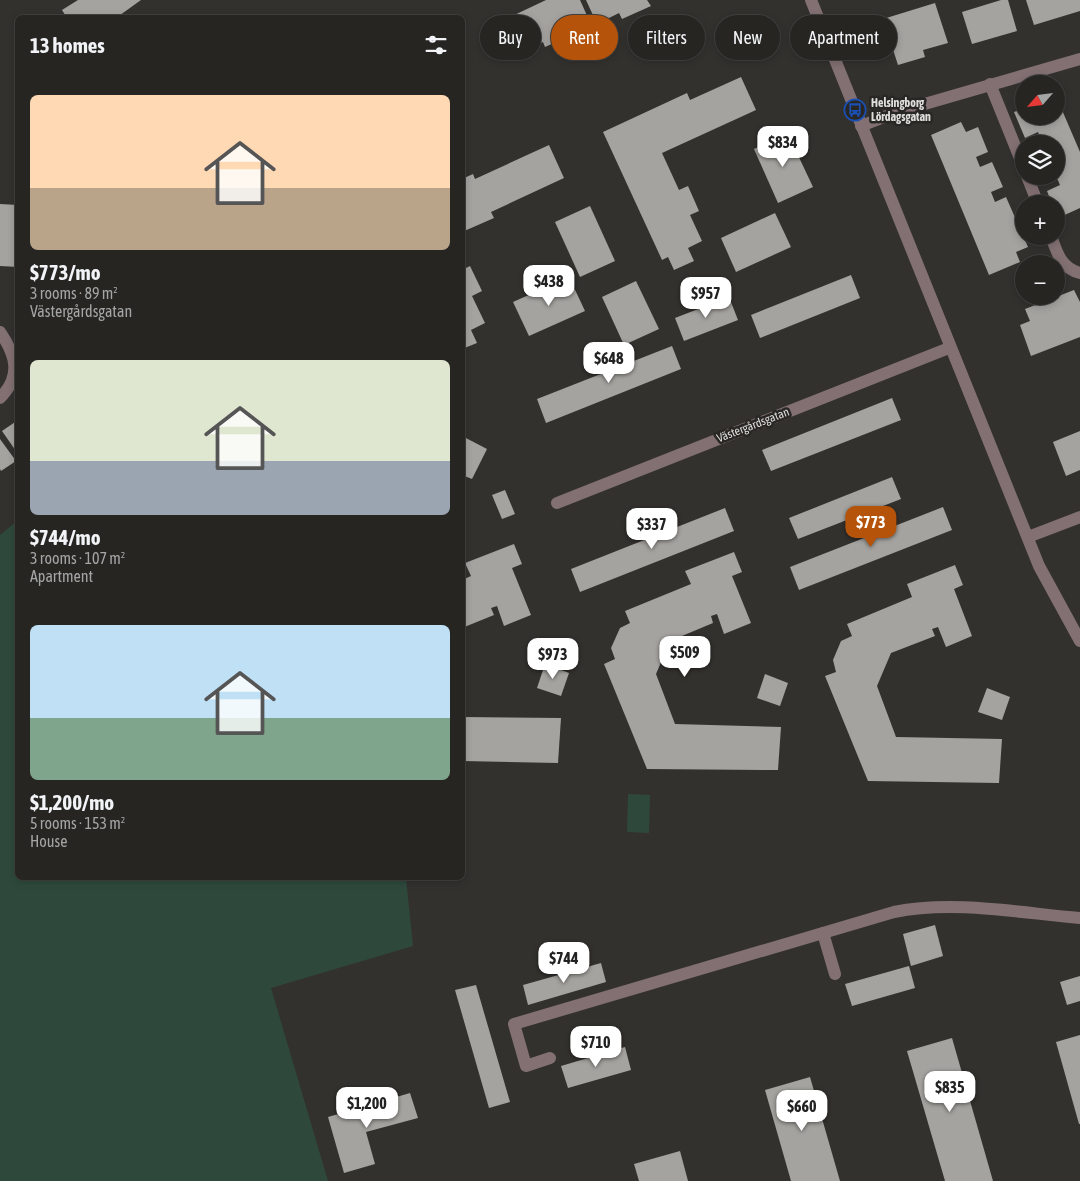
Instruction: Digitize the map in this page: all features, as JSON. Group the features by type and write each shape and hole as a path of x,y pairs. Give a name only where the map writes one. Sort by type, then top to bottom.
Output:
{"street":[{"path":"811,0 949,348 1028,537 1038,566 1080,641"},
{"path":"861,126 897,112 1080,59"},
{"path":"990,84 1015,146"},
{"path":"1054,245 1060,261 1073,271 1080,273"},
{"path":"0,332 14,362 13,383 0,398"},
{"name":"Västergårdsgatan","path":"557,502 949,348"},
{"path":"1028,537 1080,517"},
{"path":"550,1058 526,1066 514,1024 823,933 913,909 970,908 1080,918"},
{"path":"823,933 835,974"}],"green space":[{"path":"15,523 15,880 406,880 413,946 271,988 328,1181 0,1181 0,535"},
{"path":"628,794 650,795 649,833 627,832"}],"building":[{"path":"78,0 141,0 120,15 65,15 62,10"},
{"path":"546,0 580,0 587,15 551,15 551,44 545,47 543,42 541,43 541,15 514,15"},
{"path":"586,0 647,0 651,6 622,19 619,13 615,15 593,15"},
{"path":"1001,0 1008,0 1017,31 972,44 962,12"},
{"path":"1026,0 1080,0 1080,11 1034,25"},
{"path":"935,3 948,43 923,50 925,57 898,65 896,15"},
{"path":"741,77 756,110 662,153 679,190 688,186 699,211 690,215 702,241 688,248 694,261 674,270 668,257 662,260 603,132 687,93 690,100"},
{"path":"1065,117 1080,152 1080,208 1065,215 1065,195 1049,195 1047,191 1060,185 1065,185 1065,135 1039,135 1038,132 1032,135 1024,135 1020,125 1065,125"},
{"path":"961,122 966,132 978,127 988,152 976,157 980,167 992,162 1003,187 991,192 995,202 1006,197 1015,217 1015,245 1027,245 1028,247 1016,252 1015,264 989,275 931,135"},
{"path":"788,134 813,187 778,203 754,149"},
{"path":"549,145 564,178 491,212 494,218 465,231 465,178 473,174 475,179"},
{"path":"0,204 15,205 15,267 0,266"},
{"path":"590,206 615,261 580,277 555,222"},
{"path":"775,213 791,247 736,272 721,238"},
{"path":"470,266 482,291 472,296 485,323 471,330 477,343 465,348 465,268"},
{"path":"851,275 860,298 760,338 751,315"},
{"path":"569,277 585,311 529,336 513,302"},
{"path":"636,281 659,329 624,345 602,297"},
{"path":"1074,290 1080,302 1080,337 1031,356 1020,325 1030,321 1025,309 1035,305 1065,305 1065,293"},
{"path":"729,297 738,320 684,341 675,318"},
{"path":"672,346 681,369 546,423 537,399"},
{"path":"892,398 901,420 771,471 762,450"},
{"path":"15,422 15,450 2,431"},
{"path":"1080,431 1080,470 1066,476 1053,442"},
{"path":"465,438 487,449 472,479 465,476"},
{"path":"0,439 15,462 1,471"},
{"path":"892,477 901,499 798,539 789,518"},
{"path":"505,490 515,514 502,519 492,495"},
{"path":"943,507 952,530 799,590 790,567"},
{"path":"725,508 734,531 580,592 571,569"},
{"path":"514,544 522,564 512,568 531,615 504,626 497,606 491,608 494,615 465,627 465,579 471,576 465,563"},
{"path":"734,552 742,572 732,576 751,623 724,634 717,614 711,616 713,623 670,641 656,674 675,724 781,727 778,770 647,769 604,664 615,659 611,648 620,628 630,623 625,611 691,584 685,571"},
{"path":"955,565 963,585 954,589 972,636 946,647 938,627 932,629 935,636 891,653 877,686 896,737 1002,739 999,783 868,781 825,676 836,672 833,660 841,641 852,636 847,624 912,597 907,584"},
{"path":"545,664 569,673 561,696 537,688"},
{"path":"765,674 788,683 780,706 757,698"},
{"path":"987,688 1010,697 1002,720 978,712"},
{"path":"465,717 561,718 558,763 465,761"},
{"path":"935,925 943,956 911,966 903,934"},
{"path":"601,963 606,982 528,1005 523,985"},
{"path":"909,966 915,988 852,1006 845,984"},
{"path":"1080,976 1080,1001 1067,1005 1060,982"},
{"path":"476,985 510,1102 489,1108 455,990"},
{"path":"1080,1035 1080,1124 1079,1124 1056,1042"},
{"path":"952,1038 993,1181 945,1181 907,1051"},
{"path":"625,1047 631,1070 568,1088 561,1066"},
{"path":"810,1077 840,1181 791,1181 765,1090"},
{"path":"410,1093 418,1118 366,1132 375,1164 344,1173 328,1117"},
{"path":"680,1151 688,1181 639,1181 634,1164"}],"place":[{"name":"Helsingborg Lördagsgatan","path":"855,110"}]}
